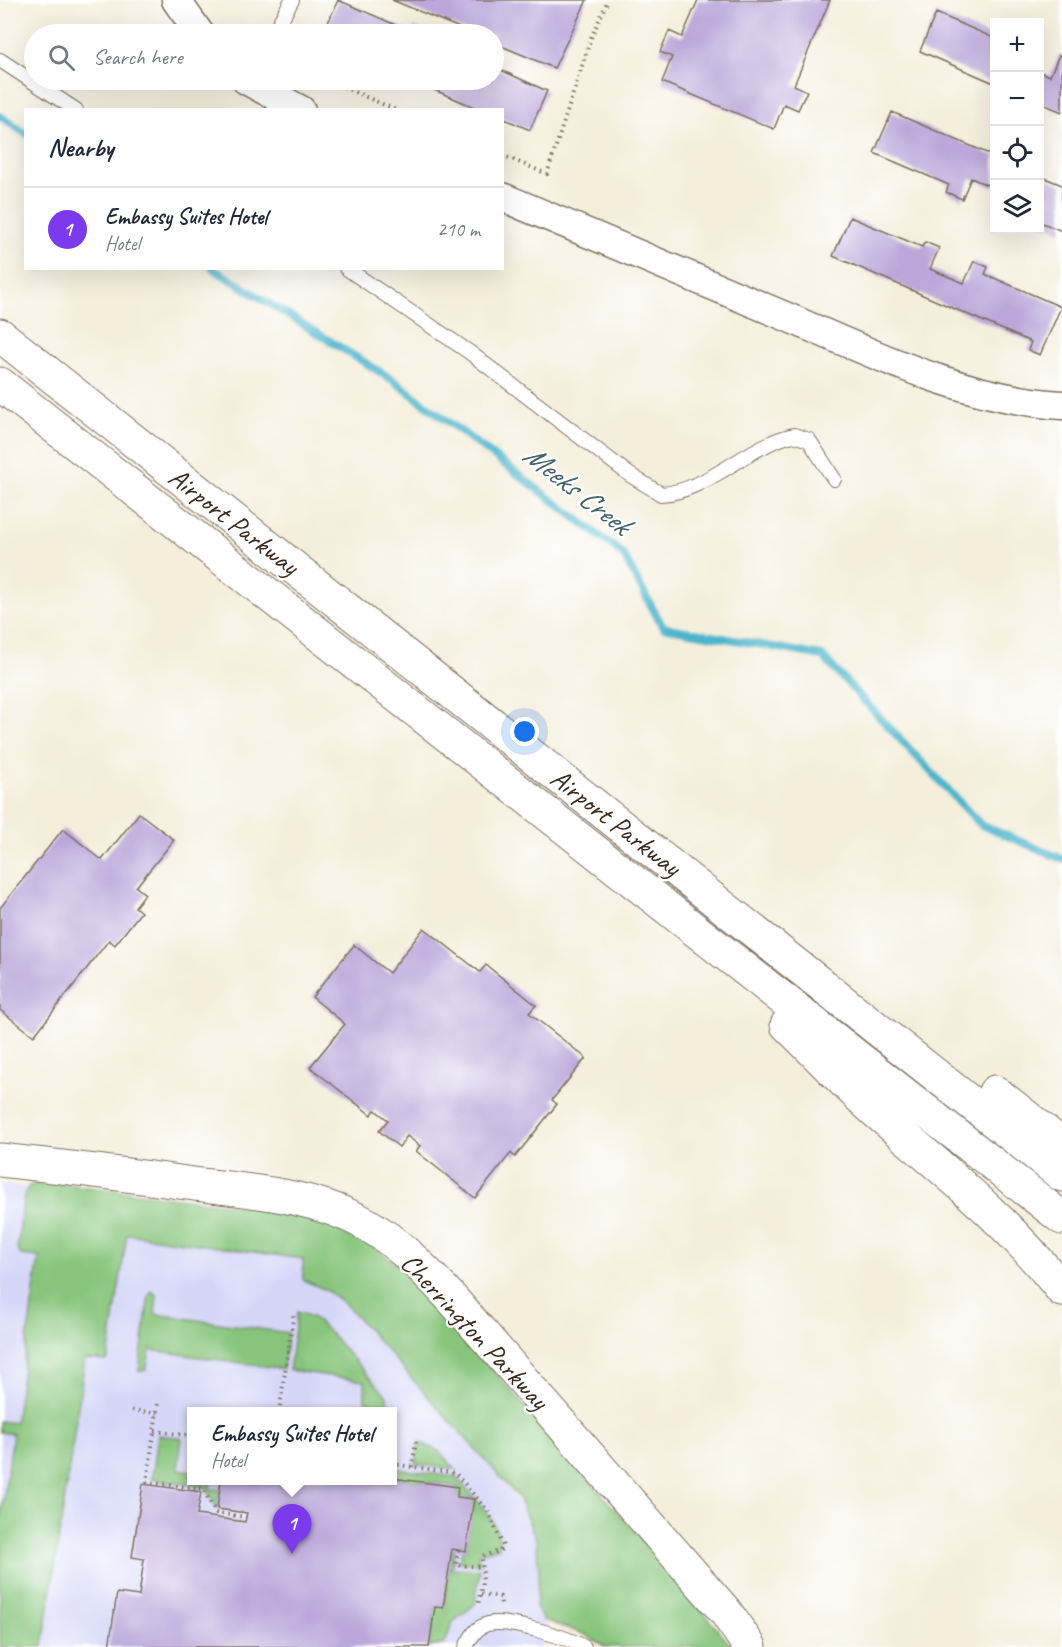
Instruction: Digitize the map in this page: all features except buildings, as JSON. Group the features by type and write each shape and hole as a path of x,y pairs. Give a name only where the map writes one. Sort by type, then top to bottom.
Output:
{"main road":[{"name":"Airport Parkway","path":"0,335 1062,1175"},
{"name":"Airport Parkway","path":"0,384 1062,1218"},
{"path":"257,540 921,1034 1062,1145"},
{"path":"656,899 880,1115 955,1177 1004,1225 1062,1290"},
{"name":"Cherrington Parkway","path":"0,1160 228,1188 297,1199 322,1205 366,1224 404,1252 446,1292 724,1611 750,1647"}],"street":[{"path":"176,0 193,24"},
{"path":"264,90 297,108"},
{"path":"504,198 944,381 1008,400 1062,405"}],"lane":[{"path":"279,24 292,0"},
{"path":"0,60 24,76"},
{"path":"46,90 73,108"},
{"path":"348,270 469,351 630,475 661,494 685,488 765,446 794,435 809,440 834,479"},
{"path":"466,1647 479,1628 489,1624 555,1634 584,1647"}],"path":[{"path":"504,156 547,174 591,38 608,0"},
{"path":"350,90 391,108"},
{"path":"280,1407 294,1312"},
{"path":"158,1404 147,1482 203,1489 216,1513 246,1518"},
{"path":"132,1410 157,1414"},
{"path":"155,1431 187,1435"},
{"path":"412,1467 417,1442"},
{"path":"397,1465 455,1473 488,1511 503,1546 500,1551 482,1556 483,1567 478,1606"},
{"path":"458,1550 456,1565 483,1567"}],"shaded area":[{"path":"0,1184 73,1194 0,1647"},
{"path":"101,1224 307,1252 451,1411 552,1548 544,1647 37,1647"}],"green space":[{"path":"39,1181 291,1212 335,1226 356,1236 395,1262 672,1574 732,1647 606,1647 584,1634 543,1620 536,1607 539,1569 536,1539 518,1497 346,1305 326,1290 303,1280 303,1259 127,1234 108,1359 105,1361 85,1359 43,1647 0,1647 0,1524 13,1434 0,1432 0,1421 15,1423 39,1257 21,1255 17,1249 24,1195 28,1187"},
{"path":"152,1291 157,1296 155,1314 288,1333 283,1369 150,1350 146,1370 139,1371 149,1295"},
{"path":"297,1312 312,1317 324,1327 387,1396 388,1405 384,1407 365,1402 365,1381 289,1370"},
{"path":"158,1435 182,1438 178,1469 187,1470 187,1484 152,1479"},
{"path":"419,1442 439,1451 455,1469 416,1464"},
{"path":"397,1469 455,1477 477,1500 491,1519 499,1538 499,1547 478,1554 480,1564 459,1562 462,1550 466,1550 473,1499 457,1497 458,1487 397,1479"},
{"path":"192,1485 211,1485 210,1489 220,1490 217,1509 205,1487"},
{"path":"452,1549 455,1549 452,1568 480,1570 475,1604 452,1623 445,1644 429,1647 435,1607 444,1607"}],"waterway":[{"name":"Meeks Creek","path":"0,116 24,133"},
{"name":"Meeks Creek","path":"215,270 393,380 622,553 663,627 822,656 981,825 1062,859"}],"place":[{"name":"Embassy Suites Hotel","path":"292,1554"}]}
